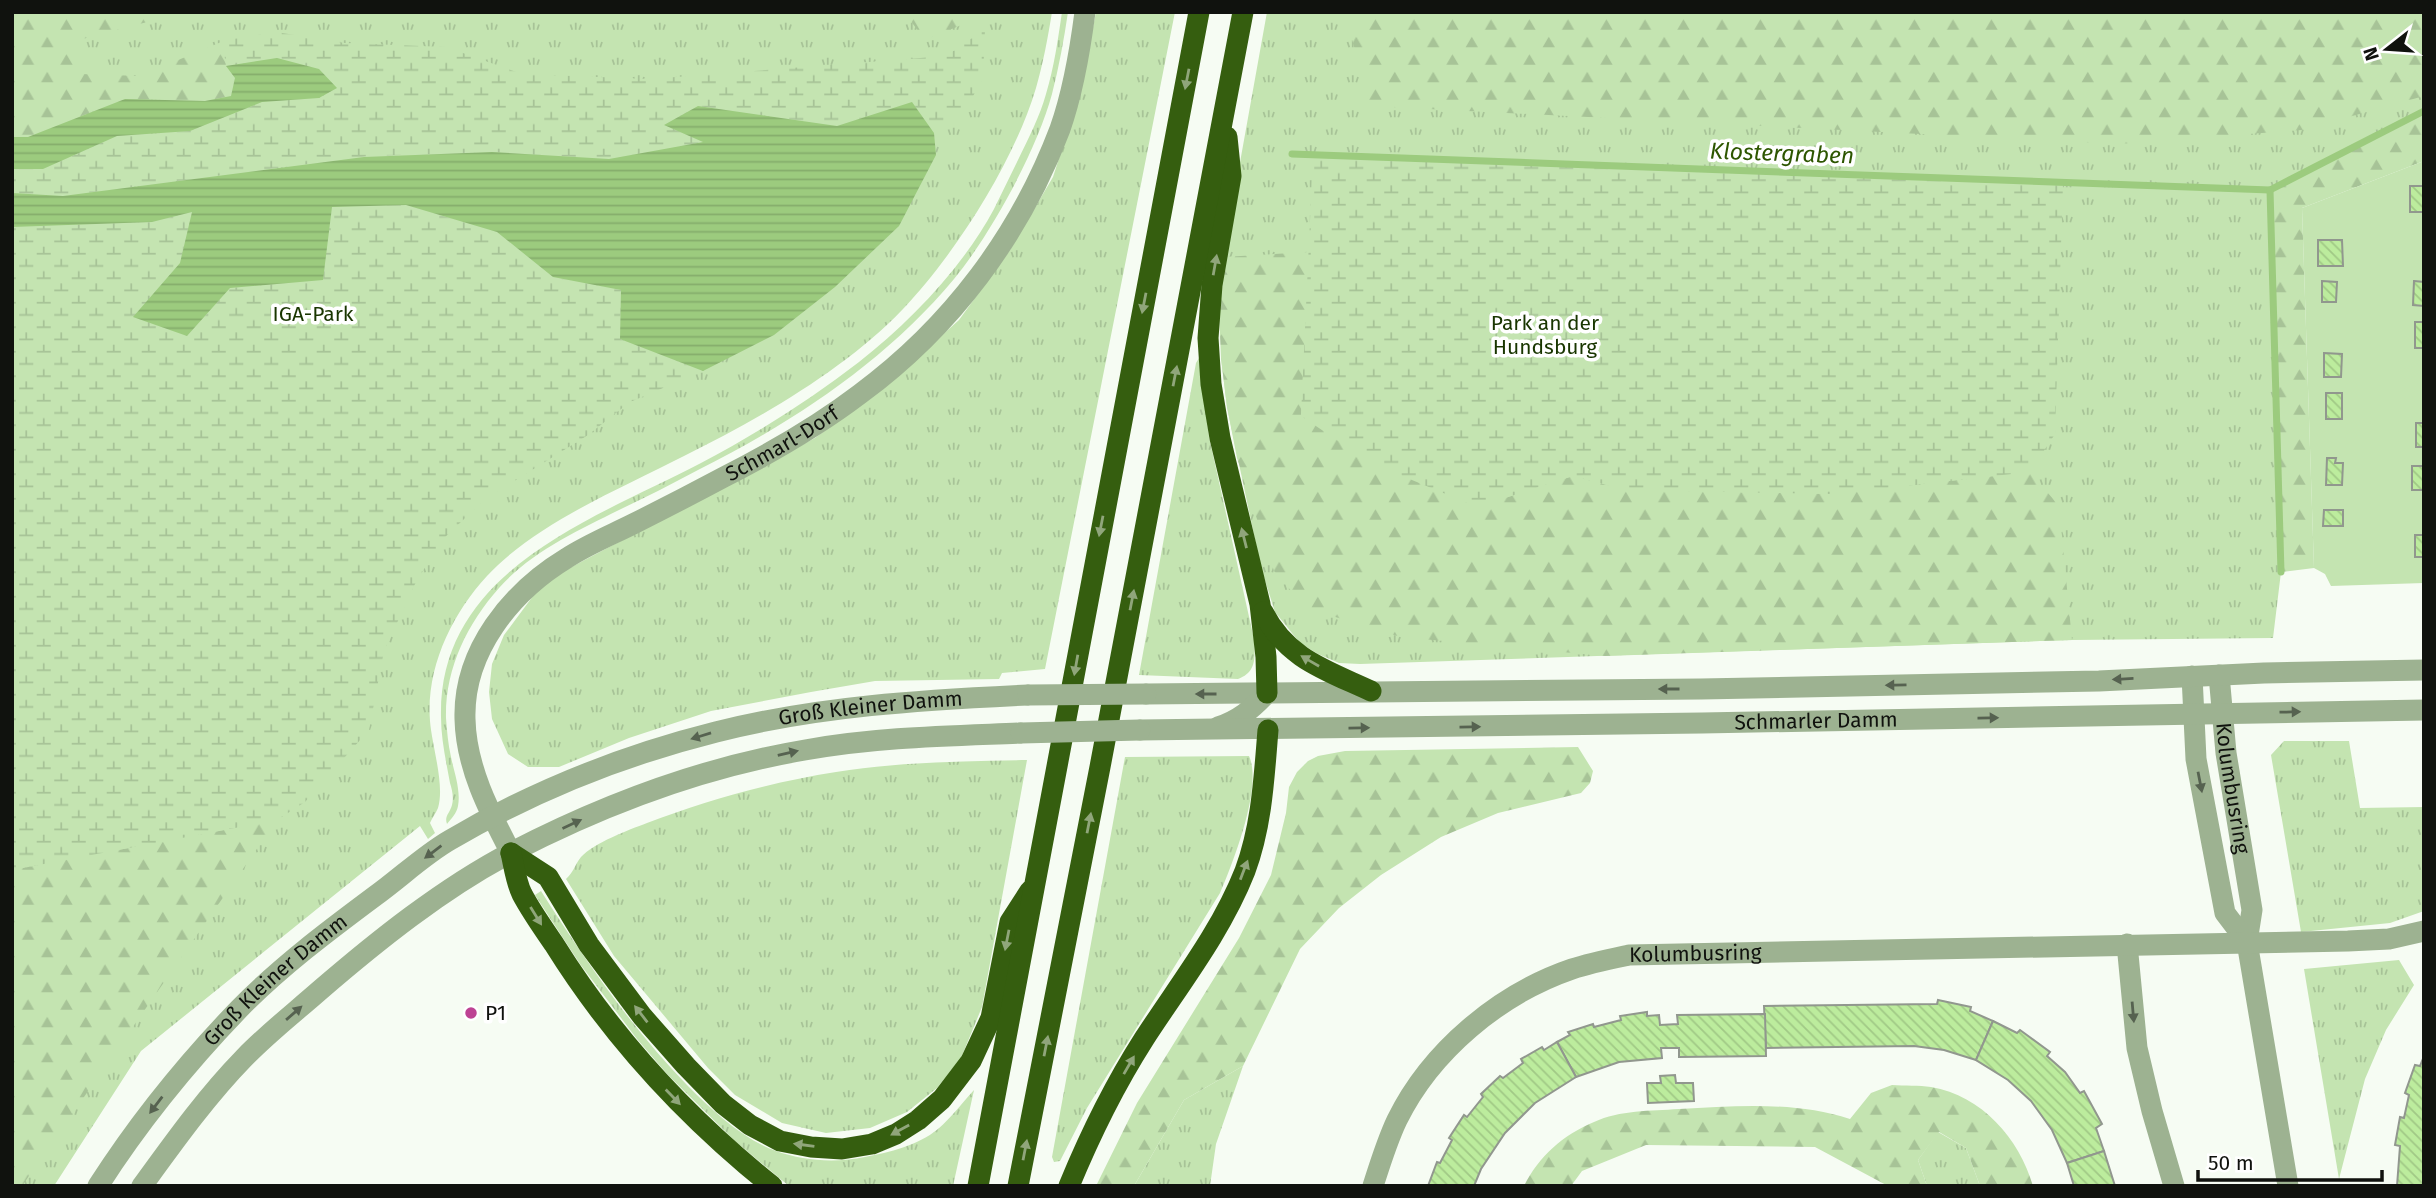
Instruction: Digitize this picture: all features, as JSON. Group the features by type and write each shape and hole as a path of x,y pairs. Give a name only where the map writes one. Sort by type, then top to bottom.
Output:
{"highway":[{"path":"978,1186 1199,12"},
{"path":"1018,1186 1243,12"},
{"path":"1224,114 1231,176 1212,285 1208,338 1211,384 1220,438 1260,604 1267,693"},
{"path":"1260,604 1273,631 1290,649 1312,663 1371,691"},
{"path":"1069,1186 1095,1124 1142,1041 1225,914 1244,872 1261,811 1268,730"},
{"path":"511,853 548,877 589,945 642,1016 723,1104 750,1125 780,1141 842,1149 872,1144 918,1120 942,1099 971,1061 991,1018 1010,922 1037,880"},
{"path":"511,853 522,893 567,965 603,1015 674,1098 734,1155 772,1186"}],"street":[{"name":"Schmarl-Dorf","path":"492,818 473,771 465,719 473,664 486,638 506,610 534,582 567,558 746,466 817,425 862,393 947,317 983,272 1012,229 1041,173 1061,127 1080,52 1085,12"},
{"name":"Schmarler Damm","path":"1267,693 1700,689 2099,681 2424,670"},
{"name":"Kolumbusring","path":"2219,675 2225,753 2252,910 2246,942 2288,1186"},
{"name":"Kolumbusring","path":"2192,676 2196,759 2225,913 2246,942"},
{"name":"Groß Kleiner Damm","path":"98,1186 170,1085 241,1007 327,933 437,849 492,818 562,784 633,757 715,732 842,708 1028,695 1267,693"},
{"path":"1267,693 1268,730"},
{"path":"1208,730 1235,721 1267,693"},
{"name":"Schmarler Damm","path":"1208,730 2424,710"},
{"name":"Groß Kleiner Damm","path":"142,1186 183,1129 244,1058 363,954 457,886 511,853 578,821 646,793 724,769 803,750 883,739 1021,733 1208,730"},
{"path":"492,818 511,853"},
{"path":"2246,942 2389,939 2424,931"},
{"name":"Kolumbusring","path":"1373,1186 1397,1120 1428,1073 1464,1034 1494,1008 1529,988 1572,969 1629,955 1662,953 2246,942"},
{"path":"2127,944 2137,1048 2152,1111 2175,1186"}],"green space":[{"name":"IGA-Park","path":"12,12 1052,12 1036,88 1013,146 963,234 923,286 880,331 800,391 713,442 606,494 554,523 507,557 487,576 453,624 437,661 432,681 430,721 440,788 438,808 430,823 435,833 428,839 420,826 141,1051 54,1186 12,1186"},
{"path":"12,12 185,12 75,41 81,74 140,76 226,40 224,52 235,78 231,96 205,101 125,99 28,137 12,137"},
{"path":"904,12 993,12 925,40"},
{"path":"1062,12 1068,12 1059,63 1052,94 1036,140 983,239 954,279 927,309 868,363 802,411 733,452 555,543 512,575 487,602 460,648 449,682 446,723 459,800 456,811 447,824 453,797 441,717 447,666 465,623 494,587 530,556 571,529 701,463 782,416 859,362 916,311 967,252 994,209 1018,160 1046,94 1054,64"},
{"path":"1096,12 1175,12 1045,669 1002,673 999,679 875,681 711,711 629,738 559,767 528,767 508,754 492,719 489,692 492,664 504,635 536,592 562,572 815,438 884,387 959,320 1010,250 1053,177 1080,93"},
{"name":"Park an der Hundsburg","path":"1267,12 2424,12 2424,111 2270,190 2281,572 2273,638 2072,640 1360,664 1339,663 1300,643 1275,612 1261,568 1227,407 1221,358 1223,257"},
{"path":"1356,12 2424,12 2424,96 2302,130 2119,144 1370,106 1352,39"},
{"path":"985,29 983,78 961,118 934,133 912,102 837,126 698,106 664,125 705,142 609,159 492,152 369,156 63,196 12,193 12,169 43,169 117,136 190,131 262,102 319,98 337,88 319,69 277,59 226,66 226,40 276,32 345,43 446,47 522,74 650,79 946,56"},
{"path":"2424,111 2424,161 2302,208 2314,568 2281,572 2270,190"},
{"path":"1313,155 2063,183 2055,434 2030,472 1833,494 1626,490 1573,476 1477,507 1371,463 1301,416"},
{"path":"2424,161 2424,583 2331,586 2325,574 2314,568 2302,208"},
{"path":"406,205 497,232 553,277 621,290 620,339 703,371 630,402 588,435 484,500 441,541 415,584 384,651 369,730 305,802 277,820 12,870 12,227 152,222 192,212 180,263 134,317 187,336 230,288 323,280 331,207"},
{"path":"1309,252 1301,416 1477,507 1573,476 1626,490 1833,494 2030,472 2059,506 2072,640 1605,656 1401,637 1306,608 1274,571 1237,458 1227,407 1219,312 1223,257"},
{"path":"1199,358 1209,437 1254,639 1252,668 1238,679 1139,675"},
{"path":"2284,741 2349,741 2360,808 2424,807 2424,911 2390,923 2301,932 2271,755"},
{"path":"1578,747 1593,771 1590,783 1581,793 1498,813 1441,837 1381,875 1339,908 1300,949 1243,1066 1184,1100 1134,1186 1096,1186 1137,1103 1239,938 1271,875 1286,813 1289,787 1297,772 1308,761 1318,756 1345,751"},
{"path":"1249,756 1252,786 1245,824 1220,893 1087,1108 1060,1161 1054,1162 1052,1157 1125,757"},
{"path":"1027,760 982,1007 961,1058 937,1088 907,1112 870,1128 826,1133 782,1123 735,1095 708,1068 614,956 566,879 581,857 612,837 716,799 812,776 883,766"},
{"path":"277,820 22,1186 12,1186 12,870"},
{"path":"541,891 609,992 666,1063 717,1114 751,1139 776,1151 820,1160 842,1160 894,1150 921,1140 938,1129 974,1090 953,1186 789,1186 735,1141 668,1075 637,1039 580,964 535,895"},
{"path":"2399,960 2414,985 2386,1030 2365,1079 2339,1179 2304,969"},
{"path":"1243,1066 1216,1144 1210,1186 1134,1186 1184,1100"},
{"path":"1892,1085 1926,1086 1949,1092 1982,1110 2008,1136 2027,1168 2033,1186 1980,1186 1966,1148 1939,1132 1918,1160 1927,1186 1888,1186 1815,1147 1646,1145 1582,1171 1571,1186 1524,1186 1537,1165 1562,1140 1583,1127 1614,1115 1765,1106 1808,1109 1850,1119 1871,1093"},
{"path":"1938,1132 1966,1148 1980,1186 1927,1186 1918,1160"}],"shaded area":[{"path":"277,58 319,69 337,88 319,98 262,102 190,131 117,136 43,169 12,169 12,137 28,137 125,99 205,101 231,96 235,78 226,66"},
{"path":"912,102 934,133 936,155 899,226 835,287 774,335 703,371 620,339 621,290 553,277 497,232 406,205 332,207 323,280 230,288 187,336 133,317 180,263 192,212 152,222 12,227 12,193 63,196 364,157 492,152 609,159 703,142 664,125 698,106 837,126"}],"building":[{"path":"2410,186 2424,186 2424,212 2410,212"},
{"path":"2318,240 2342,240 2343,266 2318,266"},
{"path":"2322,281 2337,282 2336,302 2322,302"},
{"path":"2414,281 2424,282 2424,306 2413,305"},
{"path":"2415,322 2424,322 2424,348 2415,348"},
{"path":"2324,353 2342,354 2341,377 2324,377"},
{"path":"2326,393 2342,393 2342,419 2326,419"},
{"path":"2416,423 2424,423 2424,447 2416,447"},
{"path":"2327,458 2336,458 2335,463 2343,463 2342,485 2326,485"},
{"path":"2412,466 2424,466 2424,490 2412,490"},
{"path":"2324,510 2343,510 2343,526 2323,526"},
{"path":"2415,535 2424,535 2424,557 2415,557"},
{"path":"1938,1000 1971,1007 1970,1011 1993,1021 1976,1060 1944,1050 1914,1046 1766,1048 1764,1006 1937,1004"},
{"path":"1647,1012 1647,1016 1659,1015 1660,1025 1678,1024 1677,1015 1765,1014 1766,1056 1679,1057 1679,1048 1661,1048 1662,1058 1619,1062 1576,1077 1557,1042 1570,1035 1568,1032 1593,1024 1594,1027 1621,1020 1620,1016"},
{"path":"1993,1021 2017,1033 2020,1030 2050,1052 2047,1056 2065,1072 2080,1093 2084,1091 2102,1124 2096,1128 2104,1151 2067,1163 2052,1130 2031,1101 2008,1080 1976,1060"},
{"path":"1557,1042 1576,1077 1535,1103 1505,1133 1481,1169 1474,1186 1428,1186 1437,1162 1440,1163 1452,1140 1449,1138 1464,1115 1467,1117 1483,1097 1481,1094 1500,1076 1503,1078 1523,1063 1521,1059"},
{"path":"2424,1056 2424,1186 2397,1186 2400,1146 2395,1145 2400,1117 2404,1118 2409,1095 2405,1093 2415,1065 2420,1066"},
{"path":"1675,1075 1676,1083 1693,1083 1694,1101 1648,1103 1647,1083 1661,1083 1660,1076"},
{"path":"2104,1151 2115,1186 2074,1186 2067,1163"}],"waterway":[{"name":"Klostergraben","path":"1292,154 2270,190 2424,111"},
{"path":"2270,190 2281,572"}],"place":[{"name":"P1","path":"471,1013"}]}
